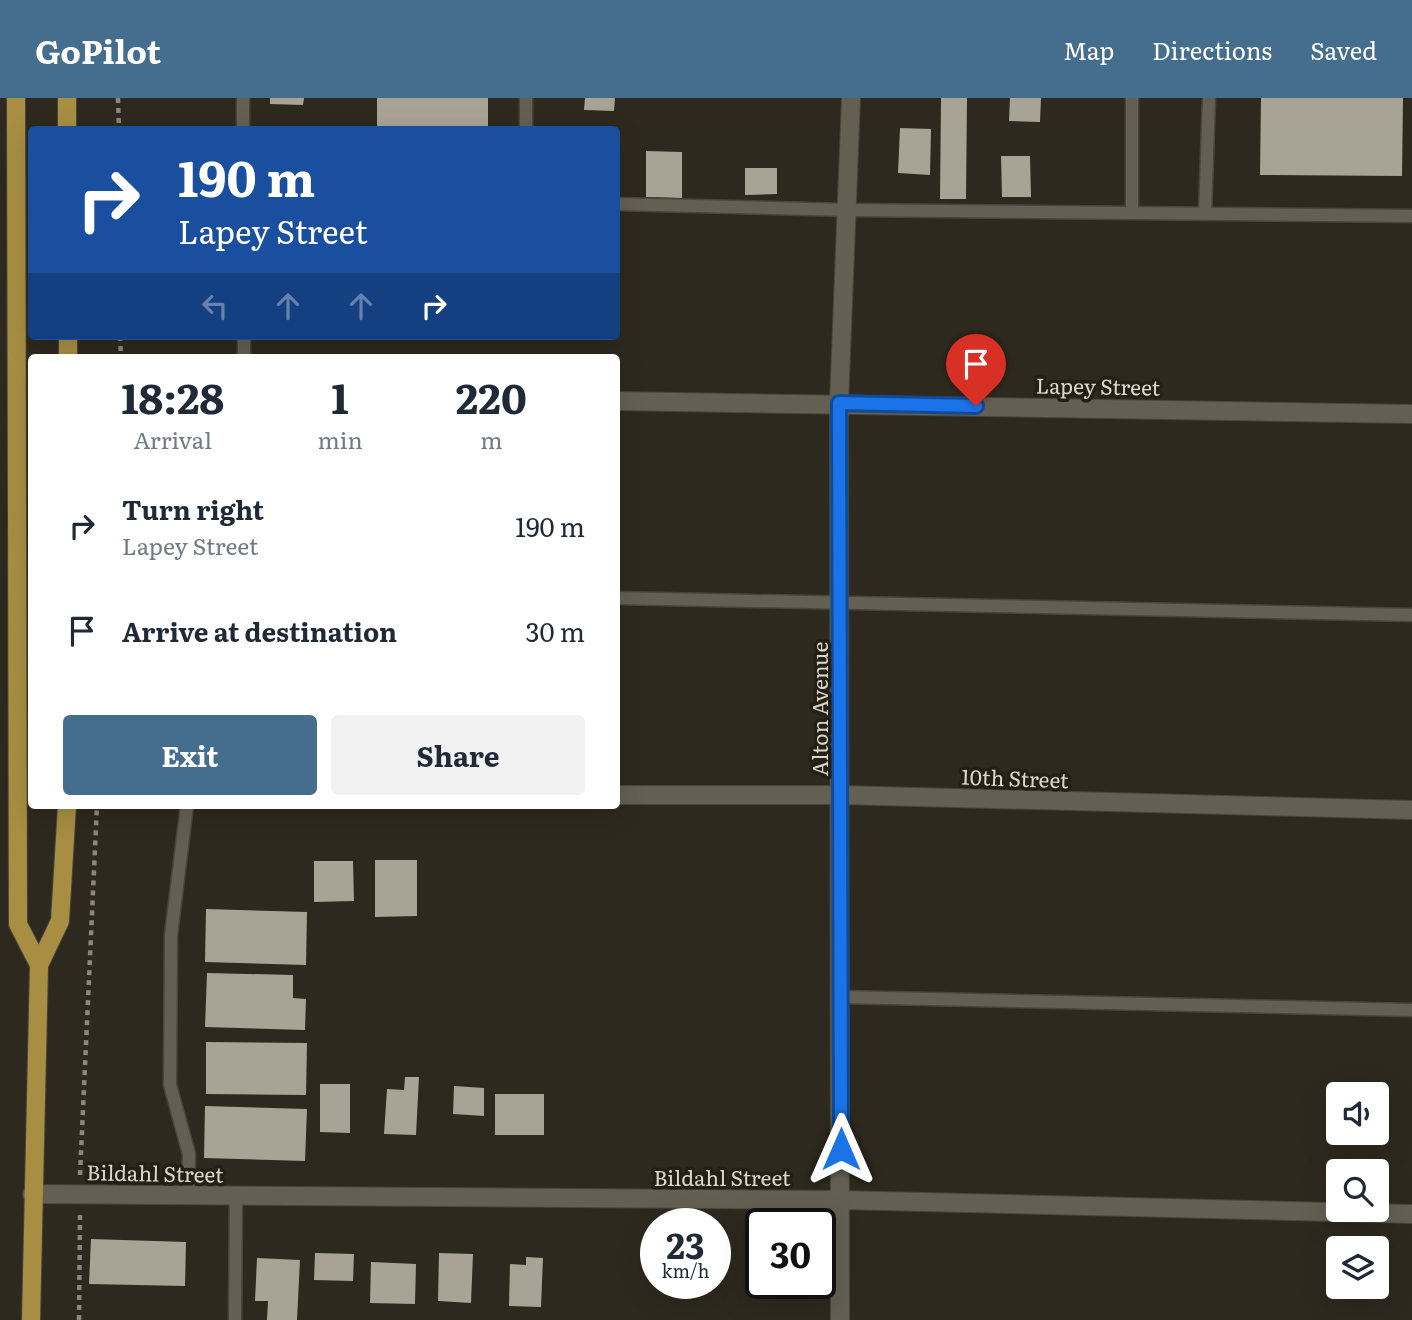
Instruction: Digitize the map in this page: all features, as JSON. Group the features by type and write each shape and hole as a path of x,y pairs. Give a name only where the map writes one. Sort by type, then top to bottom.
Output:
{"main road":[{"path":"16,98 18,924 39,965"},
{"path":"67,98 67,126"},
{"path":"31,1320 39,965 60,921 67,809"}],"street":[{"name":"Alton Avenue","path":"840,1320 839,403 851,98"},
{"name":"Lapey Street","path":"620,401 1412,414"},
{"name":"10th Street","path":"620,795 841,795 1412,810"},
{"name":"Bildahl Street","path":"32,1194 841,1200 1412,1214"}],"lane":[{"path":"243,98 243,126"},
{"path":"526,98 526,126"},
{"path":"1132,98 1132,213"},
{"path":"1205,214 1209,98"},
{"path":"620,204 847,210 1412,216"},
{"path":"620,598 1412,615"},
{"path":"187,809 171,935 170,1085 189,1154 188,1195"},
{"path":"841,997 1412,1010"},
{"path":"235,1320 236,1195"}],"path":[{"path":"118,98 119,126"},
{"path":"79,1320 80,1194 97,809"}],"building":[{"path":"270,98 304,98 303,105 270,104"},
{"path":"377,98 488,98 488,126 377,126"},
{"path":"585,98 615,98 614,111 584,110"},
{"path":"941,98 967,98 966,199 940,199"},
{"path":"1010,98 1041,98 1040,122 1009,121"},
{"path":"1261,98 1403,98 1402,176 1260,175"},
{"path":"900,128 931,129 930,175 898,173"},
{"path":"646,151 682,152 682,198 646,197"},
{"path":"1001,156 1030,156 1031,197 1002,197"},
{"path":"745,168 777,168 777,194 745,195"},
{"path":"375,860 417,860 417,916 375,917"},
{"path":"314,861 353,861 354,901 314,902"},
{"path":"206,909 307,912 306,965 205,962"},
{"path":"207,973 293,975 293,998 306,999 305,1030 205,1027"},
{"path":"206,1042 307,1043 306,1095 206,1094"},
{"path":"405,1077 419,1077 416,1135 384,1134 387,1089 404,1090"},
{"path":"320,1084 350,1084 350,1133 320,1132"},
{"path":"454,1086 484,1088 484,1116 453,1114"},
{"path":"495,1094 544,1094 544,1135 495,1135"},
{"path":"205,1106 307,1109 305,1161 204,1158"},
{"path":"91,1239 186,1242 185,1286 89,1284"},
{"path":"315,1253 354,1254 353,1281 314,1280"},
{"path":"439,1253 473,1254 471,1303 438,1301"},
{"path":"526,1257 543,1258 541,1307 509,1306 510,1264 526,1265"},
{"path":"257,1258 300,1260 297,1320 267,1320 268,1301 255,1301"},
{"path":"371,1262 416,1264 415,1304 370,1303"}],"route":[{"path":"841,1149 839,403 976,406"}]}
